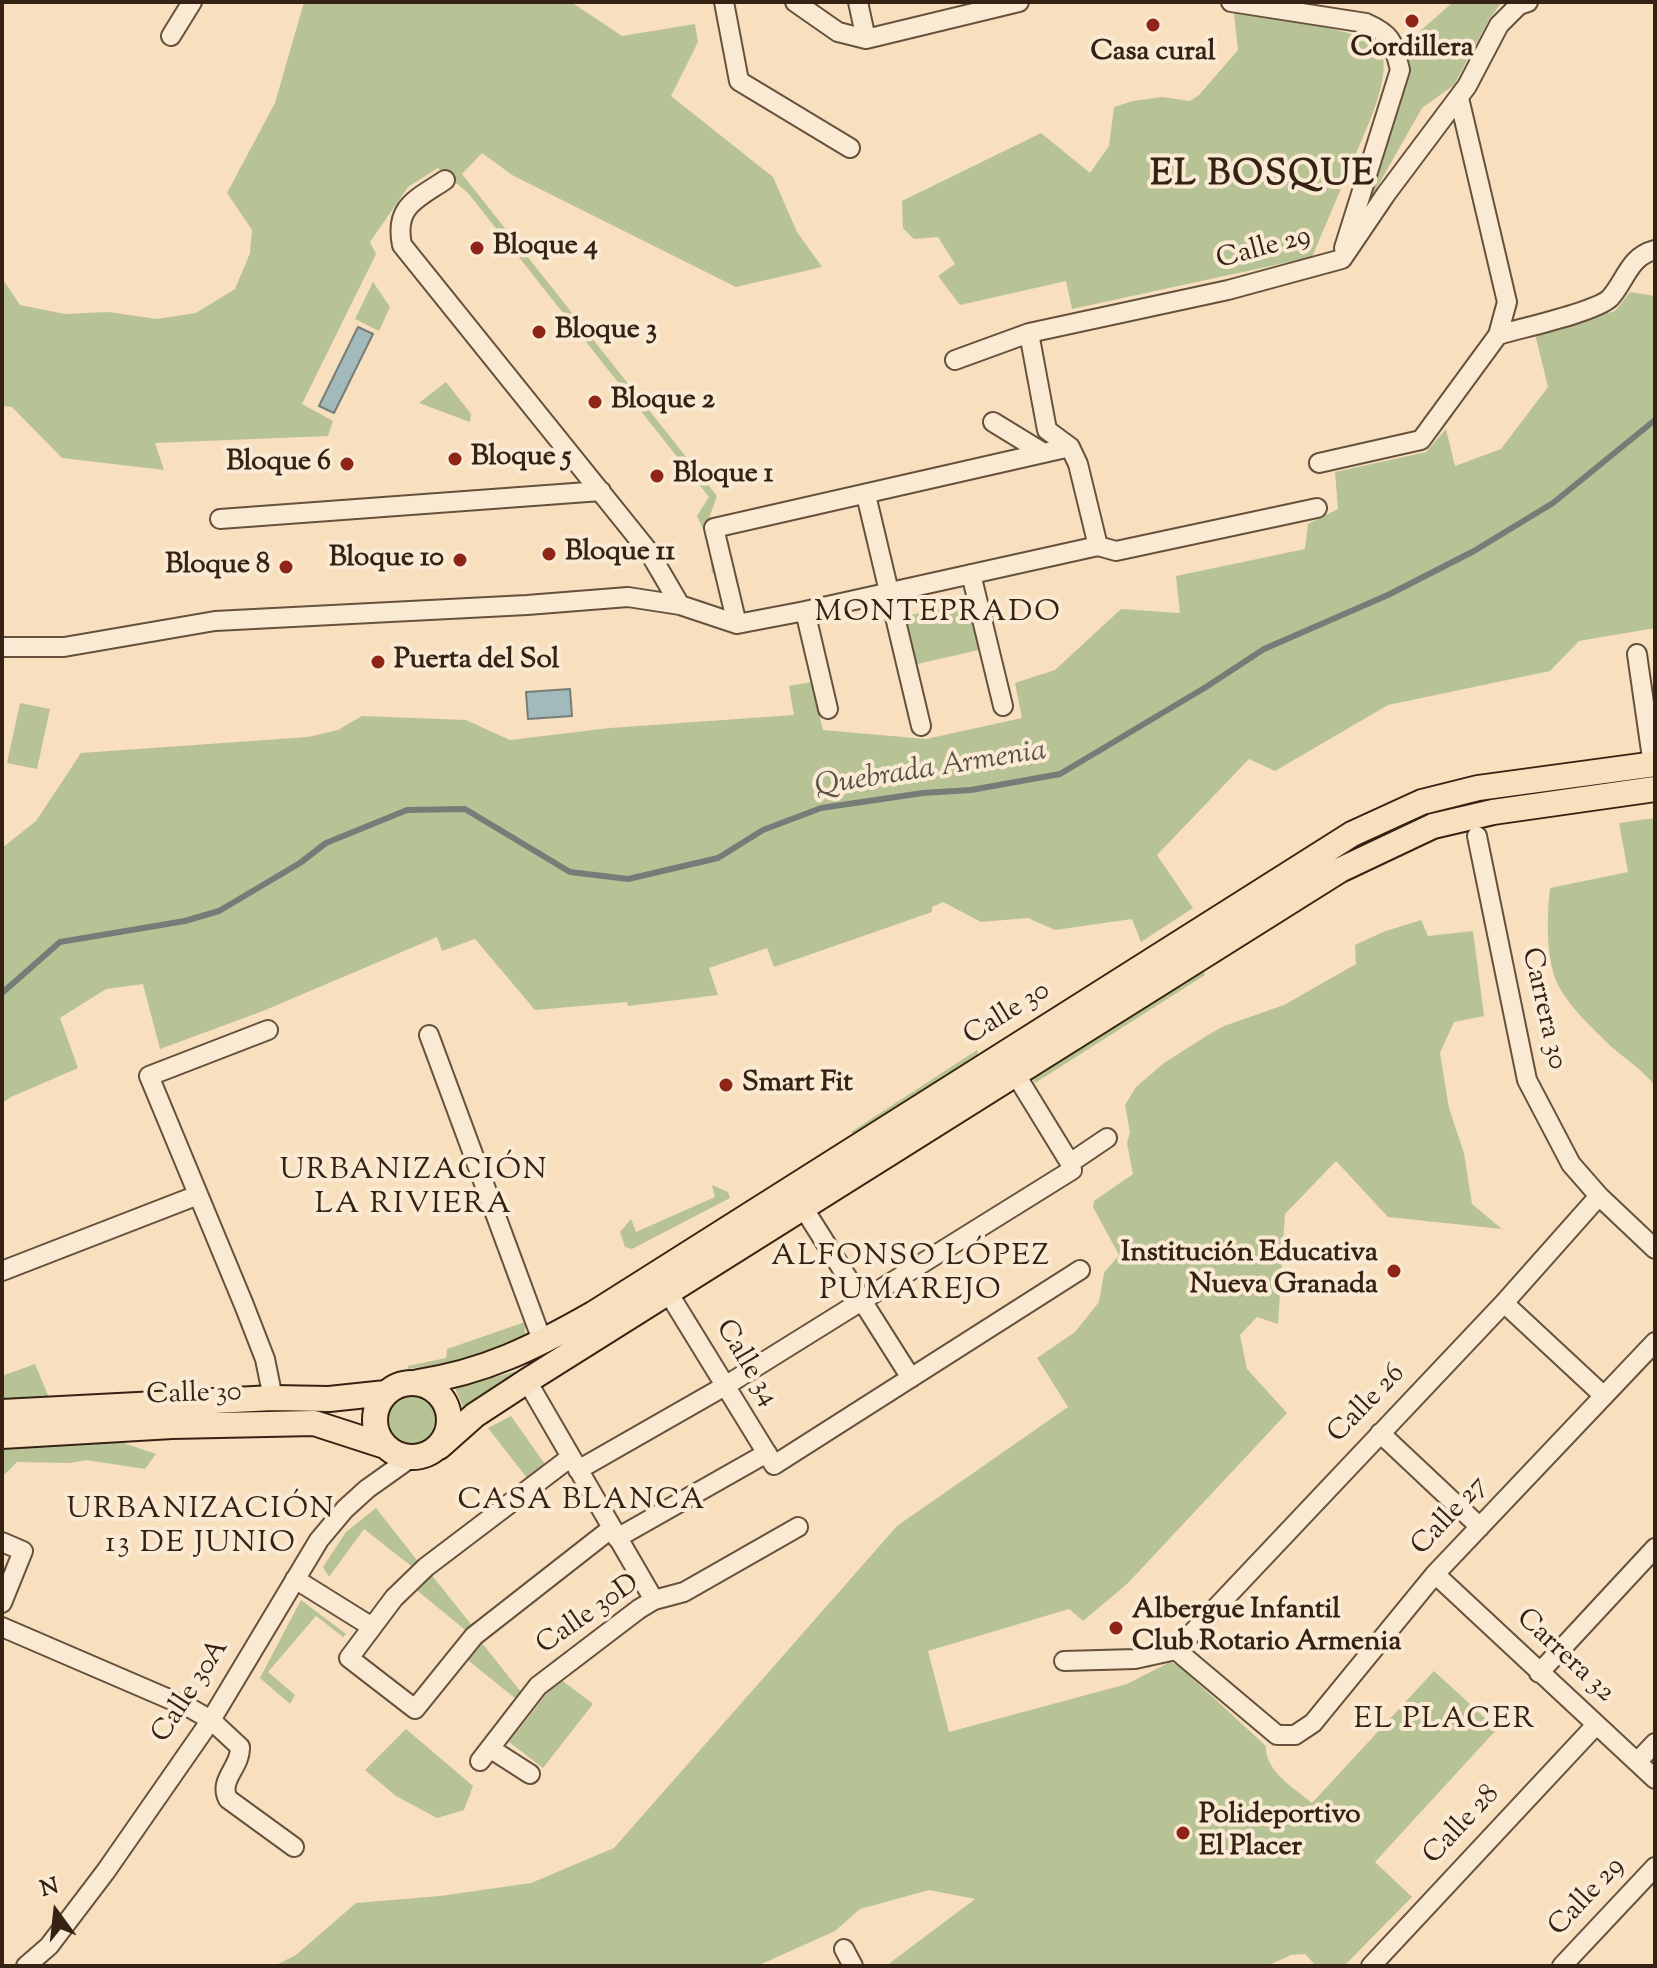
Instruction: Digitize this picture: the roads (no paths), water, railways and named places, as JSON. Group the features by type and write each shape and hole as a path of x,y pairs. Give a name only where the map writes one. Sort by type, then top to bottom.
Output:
{"main road":[{"name":"Calle 30","path":"439,1447 475,1415 527,1381 1340,870 1433,826 1654,773"},
{"name":"Calle 30","path":"418,1382 491,1366 543,1343 634,1289 1352,834 1422,802 1478,788 1654,773"},
{"path":"407,1382 418,1382 432,1387 442,1396 449,1408 450,1422 447,1435 439,1447 426,1455 412,1457 397,1454 385,1446 377,1434 375,1419 378,1405 386,1393 407,1382"},
{"name":"Calle 30","path":"2,1412 273,1398 329,1399 386,1393"},
{"name":"Calle 30","path":"2,1436 172,1426 314,1423 385,1446"}],"street":[{"path":"171,36 192,2"},
{"path":"724,2 739,81 850,148"},
{"path":"795,2 838,32 866,39 1019,2"},
{"path":"858,2 866,39"},
{"path":"1231,2 1366,23 1386,32 1395,50 1400,70 1346,236 1342,259"},
{"name":"Calle 29","path":"955,360 1029,333 1228,290 1342,259 1386,194 1459,98 1499,25 1519,5 1528,2"},
{"path":"1319,463 1421,440 1498,335 1507,302 1459,98"},
{"path":"445,180 402,213 399,228 402,245 649,552 680,605"},
{"path":"1498,335 1594,307 1610,299 1625,272 1646,252 1655,250"},
{"path":"1029,333 1047,430 1070,447 1078,464 1098,546"},
{"path":"993,422 1042,452"},
{"path":"737,624 714,528 1070,447"},
{"path":"220,519 601,491"},
{"path":"866,495 921,726"},
{"path":"2,647 64,647 215,621 628,597 680,605 737,624 1098,546 1116,551 1317,508"},
{"path":"971,574 1003,706"},
{"path":"805,611 828,709"},
{"path":"1637,654 1654,773"},
{"path":"1454,821 1466,825 1477,836 1482,823 1493,812"},
{"name":"Carrera 30","path":"1477,836 1527,1080 1571,1164 1599,1196 1655,1249"},
{"path":"268,1030 149,1076 265,1359 273,1398"},
{"path":"429,1035 543,1343"},
{"path":"1016,1075 1072,1170 725,1386 575,1464 426,1567 394,1598 349,1658 415,1709 474,1636 615,1533 770,1459 911,1378 1080,1270"},
{"path":"1070,1163 1107,1138"},
{"path":"2,1271 198,1195"},
{"name":"Calle 26","path":"1176,1650 1504,1303 1599,1196"},
{"path":"804,1209 911,1378"},
{"name":"Calle 34","path":"669,1294 770,1459"},
{"path":"1504,1303 1604,1396"},
{"name":"Calle 27","path":"1176,1650 1277,1735 1295,1735 1313,1723 1435,1574 1655,1342"},
{"path":"527,1381 654,1600"},
{"path":"1380,1433 1480,1527"},
{"name":"Calle 30A","path":"26,1966 49,1946 106,1871 211,1720 319,1540 367,1489 412,1457"},
{"name":"Calle 30D","path":"530,1774 485,1755 538,1686 654,1600 684,1592 798,1527"},
{"path":"2,1542 23,1551 2,1603"},
{"path":"1539,1673 1655,1548"},
{"name":"Carrera 32","path":"1435,1574 1655,1779"},
{"path":"295,1579 372,1627"},
{"path":"2,1627 190,1708 211,1720 240,1747 241,1756 225,1782 224,1793 294,1847"},
{"path":"1064,1661 1135,1659 1176,1650"},
{"name":"Calle 28","path":"1371,1966 1596,1725"},
{"path":"1637,1762 1655,1743"},
{"name":"Calle 29","path":"1562,1966 1655,1867"},
{"path":"844,1949 853,1966"}],"water":[{"path":"358,327 373,334 334,413 319,406"},
{"path":"570,689 572,716 528,719 526,692"}],"waterway":[{"name":"Quebrada Armenia","path":"2,993 60,942 185,921 219,911 300,863 326,843 407,810 465,809 570,872 628,879 718,858 763,830 821,808 923,793 971,790 1060,774 1264,649 1388,595 1474,551 1553,503 1655,420"}],"place":[{"name":"Cordillera","path":"1412,21"},
{"name":"Casa cural","path":"1153,25"},
{"name":"Bloque 4","path":"477,248"},
{"name":"Bloque 3","path":"539,332"},
{"name":"Bloque 2","path":"595,402"},
{"name":"Bloque 5","path":"455,459"},
{"name":"Bloque 6","path":"347,464"},
{"name":"Bloque 1","path":"657,476"},
{"name":"Bloque 11","path":"549,554"},
{"name":"Bloque 10","path":"460,560"},
{"name":"Bloque 8","path":"286,567"},
{"name":"Puerta del Sol","path":"378,662"},
{"name":"Smart Fit","path":"726,1085"},
{"name":"Institución Educativa Nueva Granada","path":"1394,1271"},
{"name":"Albergue Infantil Club Rotario Armenia","path":"1116,1628"},
{"name":"Polideportivo El Placer","path":"1183,1833"}],"district":[{"name":"EL BOSQUE","path":"1263,178"},
{"name":"MONTEPRADO","path":"938,615"},
{"name":"URBANIZACIÓN LA RIVIERA","path":"414,1190"},
{"name":"ALFONSO LÓPEZ PUMAREJO","path":"911,1276"},
{"name":"CASA BLANCA","path":"582,1503"},
{"name":"URBANIZACIÓN 13 DE JUNIO","path":"201,1529"},
{"name":"EL PLACER","path":"1445,1722"}]}
